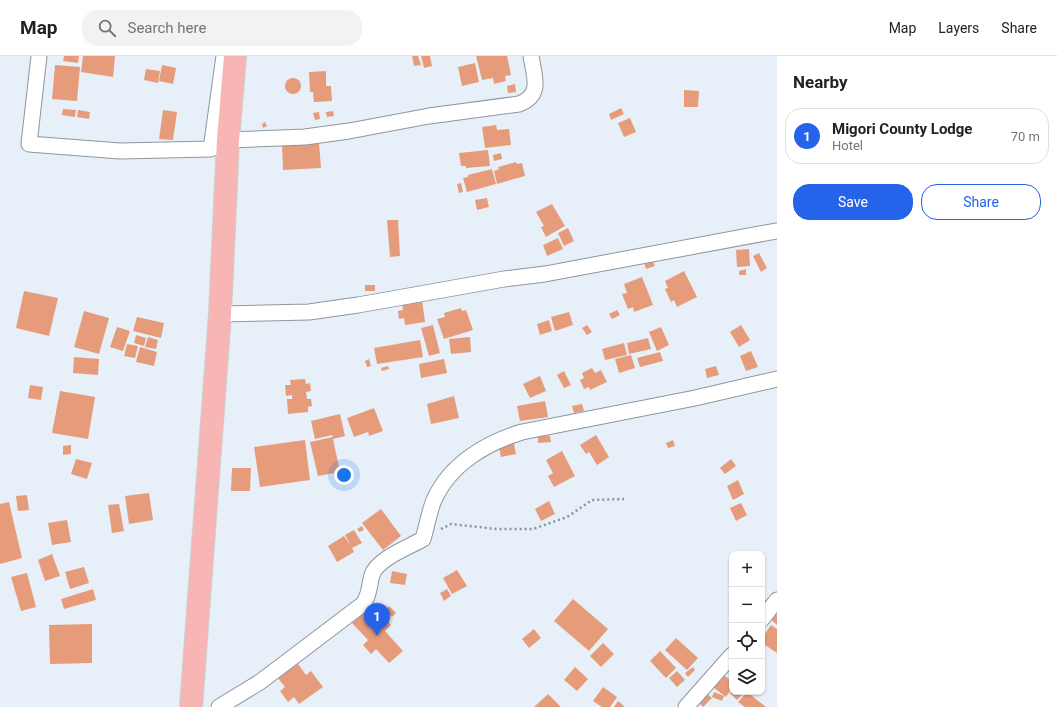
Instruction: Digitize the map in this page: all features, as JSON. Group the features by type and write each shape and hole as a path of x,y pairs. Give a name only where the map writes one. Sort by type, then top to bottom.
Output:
{"highway":[{"path":"191,707 220,314 228,140 235,56"}],"street":[{"path":"39,56 29,144 120,151 211,149 224,56"},
{"path":"228,140 305,137 349,131 429,116 519,104 532,97 534,92 535,82 531,56"},
{"path":"220,314 309,312 351,306 504,279 545,274 776,231"},
{"path":"219,707 260,682 358,609 366,600 372,575 378,565 423,539 434,501 450,474 468,458 504,437 522,432 696,398 777,379"},
{"path":"765,615 777,600"},
{"path":"686,707 729,658"}],"path":[{"path":"423,539 450,524 498,530 533,529 567,517 592,500 624,499"}],"building":[{"path":"64,56 79,56 78,63 63,61"},
{"path":"83,56 115,56 113,77 81,72"},
{"path":"412,56 418,56 421,65 414,66"},
{"path":"421,56 430,56 432,66 424,68"},
{"path":"476,56 507,56 511,75 505,76 506,81 494,84 493,78 482,80"},
{"path":"475,63 479,82 462,86 458,67"},
{"path":"55,65 80,67 77,101 52,99"},
{"path":"162,65 176,68 173,84 159,81"},
{"path":"146,69 160,71 158,83 144,80"},
{"path":"326,71 326,86 331,86 332,101 314,102 313,92 310,92 309,72"},
{"path":"293,78 300,83 301,86 296,93 293,94 286,89 285,86 290,79"},
{"path":"515,84 516,92 508,93 507,86"},
{"path":"684,90 699,91 698,107 684,107"},
{"path":"621,108 624,114 611,120 609,114"},
{"path":"63,109 76,110 75,117 62,115"},
{"path":"78,110 90,112 89,119 77,117"},
{"path":"163,110 177,112 173,140 159,139"},
{"path":"333,111 334,116 327,117 326,112"},
{"path":"319,112 320,119 315,120 313,113"},
{"path":"630,118 636,132 624,137 618,123"},
{"path":"265,122 267,126 263,128 262,124"},
{"path":"496,125 497,130 509,129 511,145 485,148 482,127"},
{"path":"319,143 321,168 283,170 282,145"},
{"path":"488,150 490,166 466,168 466,166 461,166 459,153"},
{"path":"501,153 502,159 494,161 493,155"},
{"path":"516,162 517,164 522,163 525,176 497,184 494,171 499,169 498,167"},
{"path":"492,169 496,184 467,192 463,178 468,177 468,175"},
{"path":"461,183 463,192 459,193 457,184"},
{"path":"487,198 489,207 477,210 475,200"},
{"path":"552,204 565,226 546,237 541,227 544,226 536,212"},
{"path":"387,220 398,220 400,256 390,257"},
{"path":"568,228 574,241 564,246 558,233"},
{"path":"558,238 563,249 547,256 543,245"},
{"path":"749,249 750,266 737,267 736,250"},
{"path":"759,253 767,268 761,272 753,256"},
{"path":"652,259 655,266 646,269 644,262"},
{"path":"746,269 746,275 739,275 739,271"},
{"path":"684,271 697,297 677,307 674,300 671,302 665,289 668,288 665,281"},
{"path":"642,277 653,305 634,312 633,307 628,309 622,294 627,293 624,284"},
{"path":"365,285 375,285 375,291 365,291"},
{"path":"24,291 58,298 49,336 16,328"},
{"path":"422,300 425,322 405,325 404,318 399,319 398,311 403,310 402,303"},
{"path":"461,308 462,311 466,310 473,330 444,339 437,319 445,317 444,313"},
{"path":"617,310 620,315 612,319 609,314"},
{"path":"84,311 109,318 99,354 74,347"},
{"path":"569,312 573,325 555,331 551,317"},
{"path":"137,317 164,323 161,338 133,331"},
{"path":"549,320 552,331 540,335 537,324"},
{"path":"433,325 440,353 429,356 421,328"},
{"path":"587,325 592,332 587,335 582,328"},
{"path":"741,325 750,340 739,347 730,332"},
{"path":"117,327 130,331 123,351 110,347"},
{"path":"661,327 669,345 657,351 649,332"},
{"path":"136,335 146,338 144,346 134,343"},
{"path":"148,337 158,340 156,349 145,347"},
{"path":"470,337 471,352 451,354 449,339"},
{"path":"648,338 651,349 629,354 627,343"},
{"path":"420,340 423,357 377,364 374,348"},
{"path":"624,343 627,355 605,360 602,349"},
{"path":"127,344 138,346 135,358 124,356"},
{"path":"140,347 157,352 154,366 136,362"},
{"path":"751,351 758,367 746,371 740,356"},
{"path":"660,352 663,361 640,367 637,358"},
{"path":"631,355 635,368 619,373 615,359"},
{"path":"74,357 99,359 98,375 73,373"},
{"path":"369,359 371,366 367,367 365,361"},
{"path":"444,359 447,373 421,378 419,364"},
{"path":"388,366 389,369 382,371 381,368"},
{"path":"716,366 719,375 707,378 705,369"},
{"path":"592,368 595,373 601,370 607,382 590,390 589,387 584,389 580,380 584,378 582,373"},
{"path":"564,371 571,385 564,388 557,375"},
{"path":"540,376 546,391 530,398 523,384"},
{"path":"305,379 306,384 310,383 311,391 306,392 307,399 311,399 312,406 308,407 308,412 288,414 287,399 292,399 292,395 286,396 285,385 291,385 290,380"},
{"path":"30,385 43,387 41,400 28,398"},
{"path":"60,391 95,397 88,439 52,433"},
{"path":"454,396 459,418 431,424 427,404"},
{"path":"545,401 548,417 520,421 517,406"},
{"path":"582,404 584,411 574,413 572,406"},
{"path":"374,408 383,431 369,436 368,432 354,437 347,418"},
{"path":"340,414 345,436 333,439 340,472 318,476 310,442 333,437 332,435 315,439 311,421"},
{"path":"596,435 609,457 597,465 589,452 586,454 580,445"},
{"path":"538,436 550,436 551,442 538,443"},
{"path":"513,439 516,454 501,457 498,442"},
{"path":"305,440 310,480 260,487 254,447"},
{"path":"673,440 675,446 668,448 666,443"},
{"path":"71,445 71,454 63,455 63,446"},
{"path":"562,451 575,476 554,487 548,476 553,473 546,460"},
{"path":"76,459 92,463 87,479 71,474"},
{"path":"731,459 736,466 725,474 720,468"},
{"path":"232,468 251,468 250,491 231,491"},
{"path":"738,480 744,494 733,500 727,486"},
{"path":"149,493 153,520 129,524 125,496"},
{"path":"27,495 29,510 18,511 16,496"},
{"path":"549,501 555,514 541,521 535,509"},
{"path":"9,502 22,558 0,564 0,504"},
{"path":"741,503 747,515 736,521 730,508"},
{"path":"119,504 124,531 112,533 108,505"},
{"path":"381,509 401,536 383,550 362,523"},
{"path":"67,520 71,542 52,545 48,523"},
{"path":"362,526 364,530 359,532 357,529"},
{"path":"354,530 362,543 352,548 354,552 337,562 328,546 344,536 351,546 345,535"},
{"path":"52,554 60,576 45,581 38,560"},
{"path":"84,567 89,583 70,589 65,572"},
{"path":"457,570 467,586 452,594 443,578"},
{"path":"392,571 407,574 405,585 390,583"},
{"path":"27,573 36,607 21,611 11,577"},
{"path":"93,589 96,600 64,609 61,599"},
{"path":"447,589 451,596 444,601 440,593"},
{"path":"573,599 608,629 589,651 554,621"},
{"path":"389,606 396,613 392,617 385,610"},
{"path":"366,611 372,618 379,612 391,625 385,631 403,651 389,663 376,649 371,654 363,645 368,640 352,623"},
{"path":"774,612 777,615 777,625 768,617"},
{"path":"92,624 92,663 50,664 49,625"},
{"path":"771,625 777,629 777,653 765,645 765,634"},
{"path":"534,629 541,638 529,648 522,639"},
{"path":"676,638 698,658 687,670 665,650"},
{"path":"603,643 614,654 601,667 590,656"},
{"path":"660,651 676,668 666,678 650,661"},
{"path":"298,664 306,675 311,671 323,687 299,704 294,697 288,702 280,691 285,687 278,678"},
{"path":"575,667 588,679 577,691 564,680"},
{"path":"693,667 695,670 688,677 685,673"},
{"path":"677,671 685,680 677,687 669,678"},
{"path":"719,672 729,679 729,692 726,697 710,685"},
{"path":"603,687 617,697 610,707 602,707 593,701"},
{"path":"705,692 712,698 703,707 697,701"},
{"path":"714,692 724,696 722,701 712,697"},
{"path":"548,694 561,707 534,707"},
{"path":"732,695 741,695 737,700"},
{"path":"744,695 751,695 766,707 745,707 738,702"},
{"path":"618,701 625,707 614,707"}],"place":[{"name":"Migori County Lodge","path":"377,636"}]}
